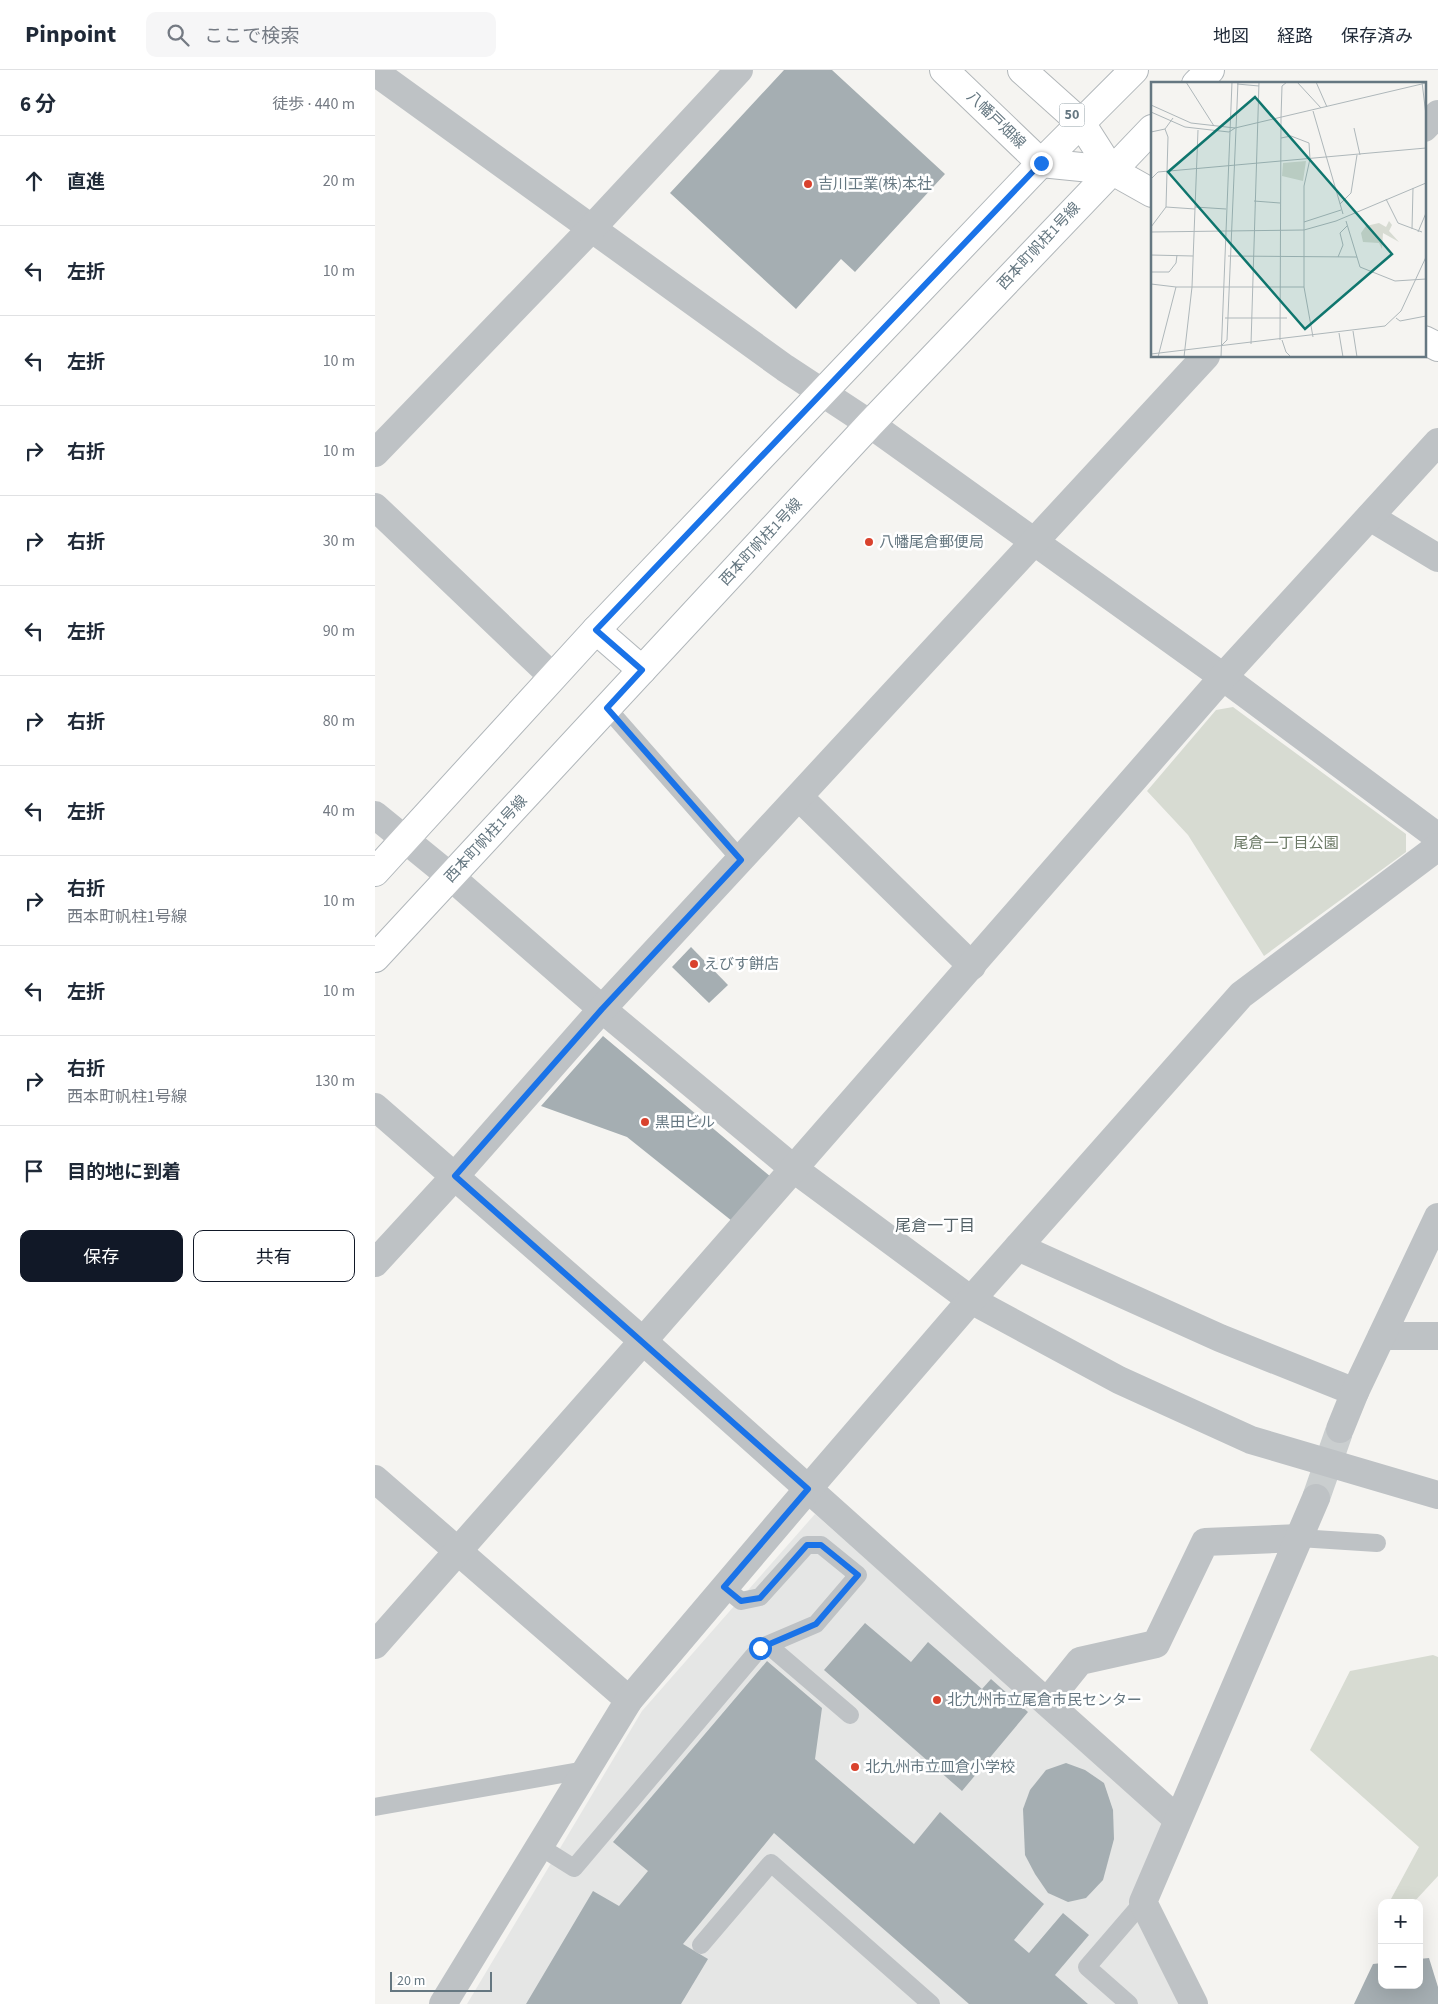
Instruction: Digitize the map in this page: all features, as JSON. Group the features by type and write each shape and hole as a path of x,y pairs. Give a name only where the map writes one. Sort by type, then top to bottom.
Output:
{"street":[{"path":"375,453 591,228 739,70"},
{"name":"八幡戸畑線","path":"944,70 1041,163"},
{"name":"50","path":"1022,70 1081,123 1111,170"},
{"path":"375,872 596,630 1041,163 1134,70"},
{"path":"1198,82 1210,70"},
{"path":"375,72 822,392 871,424 1438,836"},
{"path":"1425,127 1438,114"},
{"name":"西本町帆柱1号線","path":"375,958 871,424 1151,129"},
{"name":"50","path":"1041,163 1111,170 1151,192"},
{"path":"1425,340 1438,347"},
{"path":"375,1263 455,1176 602,1009 1035,544 1205,358"},
{"path":"375,1644 795,1169 1223,678 1438,442"},
{"path":"375,507 553,677"},
{"path":"1370,517 1438,558"},
{"path":"596,630 642,670"},
{"path":"799,796 972,966"},
{"path":"375,815 451,877 602,1009 795,1169 971,1300 1119,1380 1251,1440 1438,1495"},
{"path":"443,2004 629,1700 808,1489 1017,1247 1241,995 1438,848"},
{"path":"375,1106 643,1341 1177,1819"},
{"path":"1340,1429 1355,1392 1438,1217"},
{"path":"1017,1247 1220,1338 1355,1392"},
{"path":"1382,1336 1438,1336"},
{"path":"375,1479 629,1700"},
{"path":"1194,2004 1143,1902 1316,1498"},
{"path":"1047,1702 1080,1661 1155,1644 1205,1542 1299,1538"}],"lane":[{"path":"607,708 741,860"},
{"path":"1299,1538 1377,1543"},
{"path":"539,1846 574,1868 760,1648 816,1624 858,1575 821,1545 807,1545 760,1598 741,1601 724,1587"},
{"path":"768,1645 850,1715"},
{"path":"375,1807 585,1770"},
{"path":"701,1944 771,1863 931,2004"},
{"path":"1129,2004 1087,1967 1143,1902"}],"shaded area":[{"name":"北九州市立皿倉小学校","path":"815,1514 1164,1823 1131,1904 1180,2004 467,2004 642,1711"}],"green space":[{"name":"尾倉一丁目公園","path":"1233,707 1406,834 1406,852 1264,956 1188,835 1147,791 1216,710"},
{"path":"1433,1655 1438,1657 1438,1876 1417,1899 1391,1899 1419,1847 1310,1750 1350,1671"}],"building":[{"name":"吉川工業(株)本社","path":"784,70 832,70 945,174 855,272 841,259 796,309 670,193"},
{"path":"691,947 728,985 709,1003 672,967"},
{"name":"黒田ビル","path":"603,1036 771,1177 732,1221 627,1137 541,1106"},
{"name":"北九州市立尾倉市民センター","path":"865,1623 911,1662 928,1642 982,1689 991,1679 1028,1712 962,1791 824,1670"},
{"path":"767,1661 822,1708 815,1759 914,1844 940,1812 1044,1904 1014,1940 1029,1953 1063,1913 1089,1935 1055,1975 1088,2004 969,2004 774,1833 683,1944 708,1959 681,2004 526,2004 593,1891 619,1906 648,1871 613,1842"},
{"path":"1066,1763 1085,1770 1104,1783 1113,1810 1114,1839 1103,1880 1086,1898 1068,1902 1048,1893 1025,1855 1023,1809 1030,1790 1046,1770"},
{"path":"1429,1958 1438,1987 1438,2004 1354,2004 1373,1964 1378,1963 1378,1989 1423,1989 1423,1959"}],"tunnel":[{"path":"1316,1498 1340,1429"}],"place":[{"name":"吉川工業(株)本社","path":"808,184"},
{"name":"八幡尾倉郵便局","path":"869,542"},
{"name":"えびす餅店","path":"694,964"},
{"name":"黒田ビル","path":"645,1122"},
{"name":"北九州市立尾倉市民センター","path":"937,1700"},
{"name":"北九州市立皿倉小学校","path":"855,1767"}],"district":[{"name":"尾倉一丁目","path":"935,1226"}],"route":[{"path":"760,1648 816,1624 858,1575 821,1545 807,1545 760,1598 741,1601 724,1587 808,1489 455,1176 602,1009 741,860 607,708 642,670 596,630 1041,163"}]}
